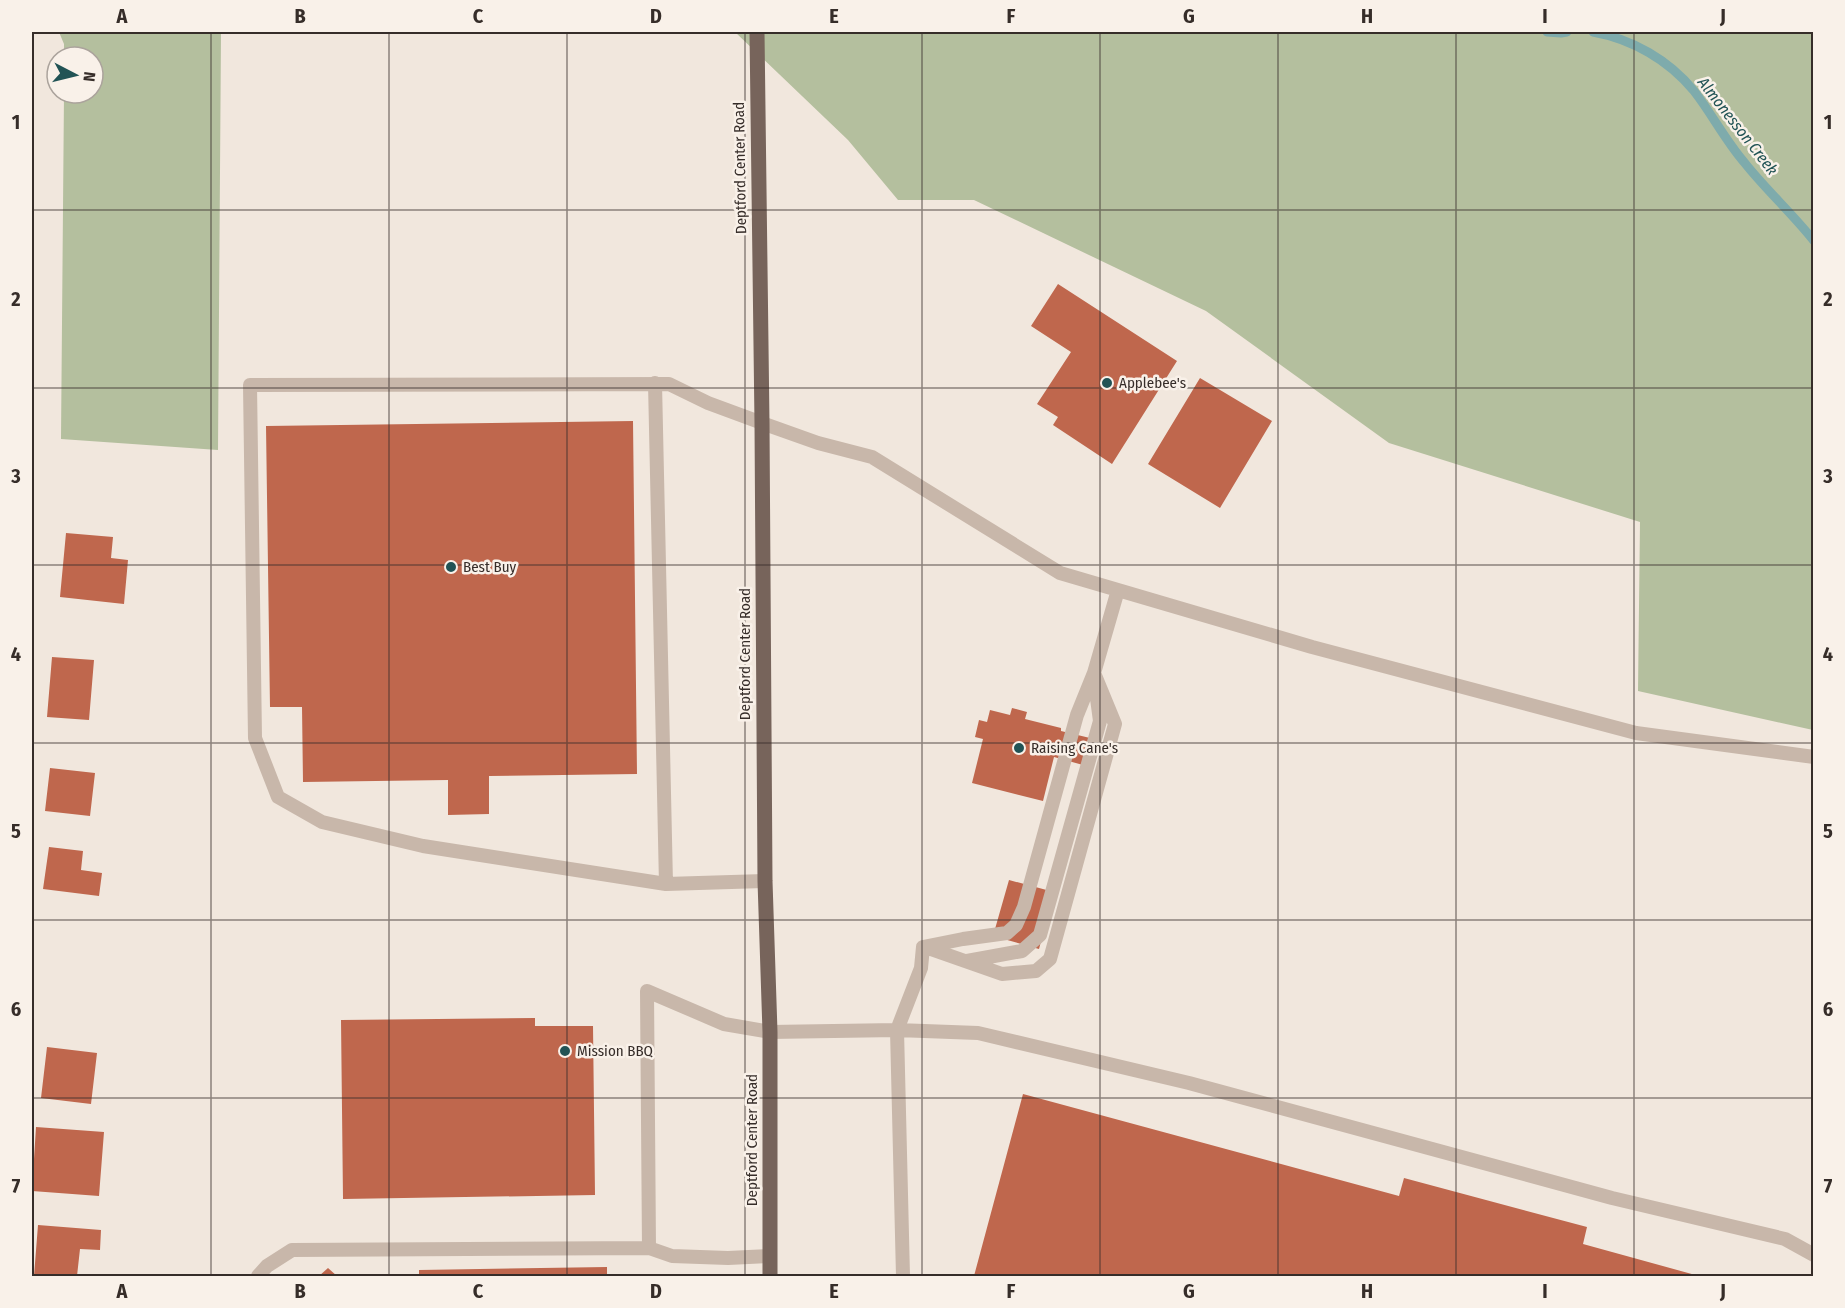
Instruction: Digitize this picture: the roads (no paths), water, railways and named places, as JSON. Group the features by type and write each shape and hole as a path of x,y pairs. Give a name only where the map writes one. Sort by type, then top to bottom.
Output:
{"main road":[{"name":"Deptford Center Road","path":"757,32 765,881 770,1032 770,1276"}],"lane":[{"path":"655,384 666,884"},
{"path":"765,881 666,884 423,846 322,822 278,797 255,738 250,385 669,384 708,403 762,423 818,443 872,457 1060,573 1312,647 1636,733 1814,757"},
{"path":"922,947 1007,933 1016,925 1024,907 1077,715 1094,673 1118,590"},
{"path":"922,947 1002,974 1036,971 1050,959 1115,724 1094,673"},
{"path":"965,962 1022,951 1040,935 1100,721 1094,673"},
{"path":"903,1276 897,1030 921,968 922,947"},
{"path":"649,1248 647,991 723,1024 770,1032 897,1030 978,1033 1171,1078 1612,1198 1785,1239 1814,1255"},
{"path":"258,1276 267,1266 292,1250 649,1248 672,1256 728,1258 770,1256"}],"waterway":[{"name":"Almonesson Creek","path":"1547,32 1567,32"},
{"name":"Almonesson Creek","path":"1593,32 1608,35 1649,52 1684,80 1701,100 1737,154 1814,241"}],"place":[{"name":"Applebee's","path":"1107,383"},
{"name":"Best Buy","path":"451,567"},
{"name":"Raising Cane's","path":"1019,748"},
{"name":"Mission BBQ","path":"565,1051"}]}
